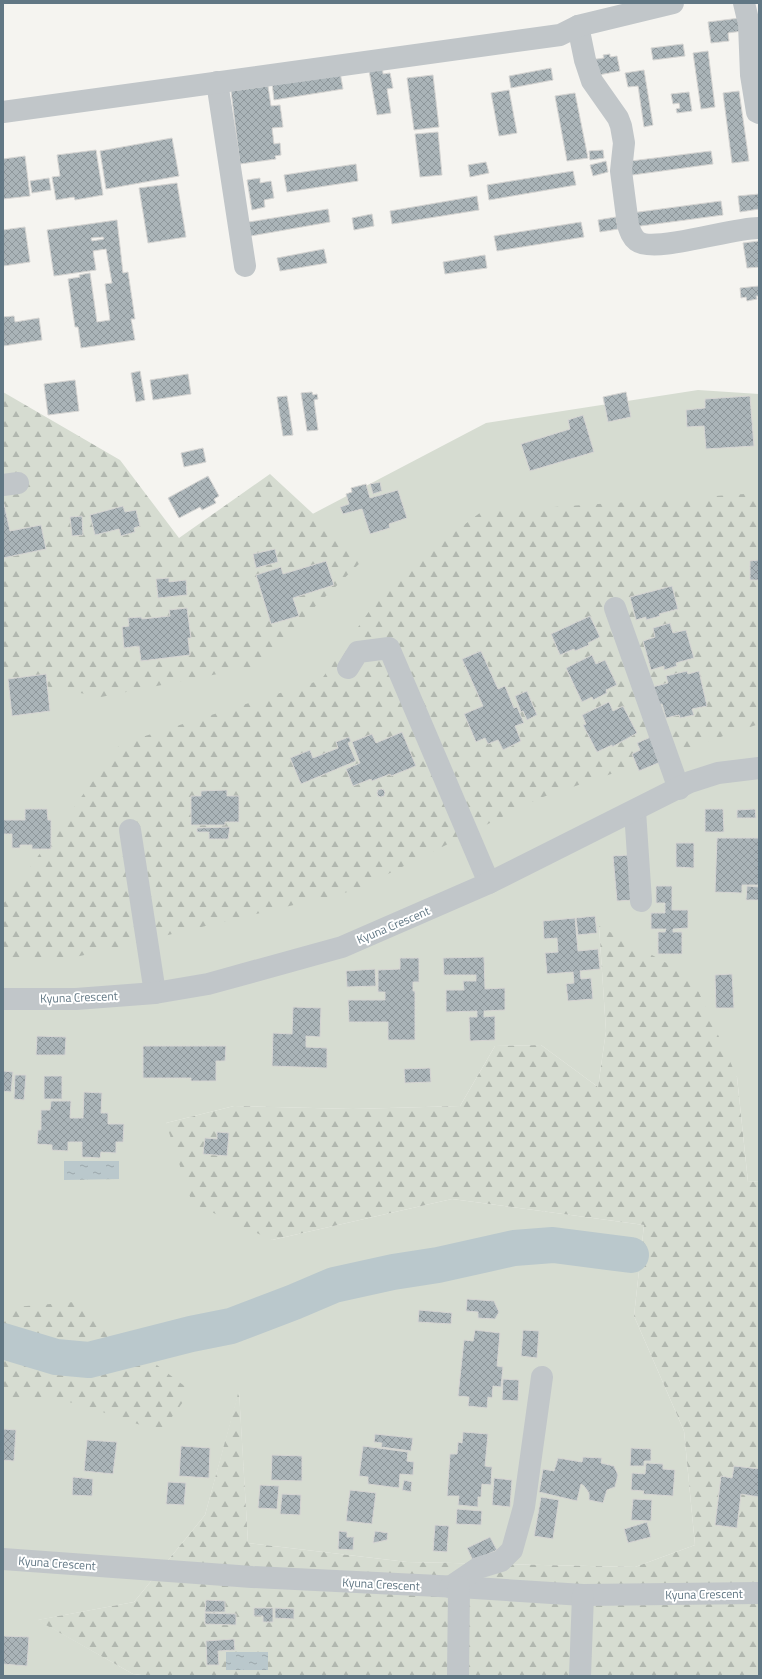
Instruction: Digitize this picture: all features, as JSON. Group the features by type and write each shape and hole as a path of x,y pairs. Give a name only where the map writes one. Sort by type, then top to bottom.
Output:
{"street":[{"path":"3,112 560,35 578,26 673,3"},
{"path":"744,3 749,24 751,75 757,112 759,113"},
{"path":"578,26 585,60 592,81 618,118 621,126 624,143 621,171 628,225 630,233 638,242 684,242 736,230 759,228"},
{"path":"217,82 245,266"},
{"path":"615,608 679,789"},
{"path":"348,668 358,652 388,648 489,883"},
{"name":"Kyuna Crescent","path":"3,999 76,999 155,993 208,984 342,947 489,883 679,789 690,782 718,773 759,768"},
{"path":"635,811 641,901"},
{"path":"130,830 155,993"},
{"path":"458,1676 455,1587 478,1568 501,1561 512,1550 524,1507 542,1377"},
{"name":"Kyuna Crescent","path":"3,1559 252,1578 455,1587 583,1595 759,1593"},
{"path":"580,1676 583,1595"}],"green space":[{"path":"698,390 759,394 759,1181 748,1182 737,1077 599,926 606,1031 598,1087 541,1045 495,1046 460,1106 353,1109 234,1106 166,1123 272,1240 452,1199 644,1225 634,1316 684,1431 695,1545 635,1567 407,1562 248,1543 239,1392 205,1515 134,1602 38,1620 133,1674 150,1676 3,1676 3,644 219,563 486,423"},
{"path":"3,392 120,460 179,538 270,474 363,560 253,667 101,697 3,678"},
{"path":"759,493 759,724 540,798 356,890 59,961 3,957 3,904 120,744 321,680 391,580 481,512"},
{"path":"599,926 692,977 737,1077 748,1182 759,1181 759,1676 150,1676 133,1674 37,1620 134,1602 205,1515 239,1390 248,1543 407,1562 635,1567 695,1545 684,1431 634,1316 644,1225 452,1199 272,1240 192,1203 166,1123 234,1106 353,1109 460,1106 495,1046 541,1045 598,1087 606,1031"},
{"path":"74,1302 191,1391 161,1432 76,1403 3,1396 3,1308"}],"water":[{"path":"64,1161 119,1161 119,1179 64,1180"},
{"path":"226,1652 268,1652 268,1670 226,1670"}],"building":[{"path":"740,18 742,31 728,33 729,41 711,43 708,22"},
{"path":"683,44 685,56 653,60 651,48"},
{"path":"708,51 715,107 701,109 693,53"},
{"path":"610,54 610,57 617,56 620,71 593,76 590,60 604,58 603,55"},
{"path":"382,62 383,74 390,73 393,88 387,89 391,113 377,115 368,65"},
{"path":"551,68 553,80 511,88 509,76"},
{"path":"644,70 653,125 644,127 638,86 628,87 625,73"},
{"path":"340,72 343,89 274,100 272,83"},
{"path":"433,75 439,127 414,130 407,78"},
{"path":"268,86 271,106 280,105 283,127 272,128 274,144 280,143 281,155 275,156 276,159 240,164 231,91"},
{"path":"509,90 517,133 499,136 491,93"},
{"path":"739,91 749,161 732,163 723,93"},
{"path":"689,92 692,111 677,113 676,109 680,108 679,103 673,104 671,94"},
{"path":"575,93 588,158 567,161 555,96"},
{"path":"438,132 442,175 420,177 415,134"},
{"path":"172,138 179,176 106,189 100,151"},
{"path":"96,150 103,195 75,200 74,197 56,200 52,177 60,176 57,155"},
{"path":"603,150 604,158 590,160 589,151"},
{"path":"711,151 713,164 625,176 623,162"},
{"path":"25,156 30,196 3,199 3,159"},
{"path":"606,161 608,172 593,176 590,165"},
{"path":"486,162 489,173 470,177 468,165"},
{"path":"356,164 358,181 287,192 284,175"},
{"path":"573,171 576,185 489,200 487,185"},
{"path":"49,178 51,190 32,193 30,181"},
{"path":"260,178 260,183 271,181 274,198 264,200 265,207 252,210 247,180"},
{"path":"177,183 186,237 148,243 139,188"},
{"path":"759,194 759,209 740,212 738,196"},
{"path":"477,196 479,210 392,224 390,211"},
{"path":"721,201 723,215 633,227 631,213"},
{"path":"328,209 330,222 245,237 243,223"},
{"path":"372,214 374,226 354,230 352,218"},
{"path":"616,217 618,229 600,232 598,220"},
{"path":"117,220 123,273 128,272 135,319 131,319 135,340 81,348 78,327 75,327 68,279 80,277 79,275 90,273 97,322 110,320 105,284 112,283 106,249 93,251 96,270 54,276 47,230","holes":["103,237 104,239 92,241 91,238"]},
{"path":"581,222 584,237 497,251 494,236"},
{"path":"25,227 30,262 3,266 3,230"},
{"path":"759,241 759,267 747,268 743,243"},
{"path":"324,249 327,263 280,271 277,258"},
{"path":"485,255 487,268 445,274 443,262"},
{"path":"759,286 759,296 756,296 757,299 747,301 746,297 741,298 740,288"},
{"path":"14,316 15,322 39,318 42,340 3,346 3,317"},
{"path":"140,371 145,400 136,402 131,373"},
{"path":"188,374 191,394 153,400 150,380"},
{"path":"75,380 79,411 48,415 44,384"},
{"path":"312,392 313,395 317,394 318,399 314,400 318,430 307,431 301,393"},
{"path":"626,392 631,417 608,422 603,397"},
{"path":"287,396 293,435 283,436 277,397"},
{"path":"750,396 754,446 706,449 704,426 687,427 686,410 705,408 705,399"},
{"path":"583,415 594,452 530,471 521,444 570,429 568,420"},
{"path":"203,448 206,462 184,467 181,453"},
{"path":"208,476 219,496 214,499 216,503 202,510 200,507 179,518 168,498"},
{"path":"380,482 382,491 373,494 370,484"},
{"path":"366,484 370,498 398,490 407,518 389,524 390,528 370,534 362,509 343,514 340,507 349,504 346,494 352,492 351,488"},
{"path":"4,504 10,531 41,525 46,549 3,558"},
{"path":"123,506 125,512 136,510 140,526 134,528 135,532 121,536 119,529 95,535 90,515"},
{"path":"82,516 83,535 72,536 70,517"},
{"path":"275,549 278,562 256,568 253,554"},
{"path":"759,560 759,580 750,580 750,561"},
{"path":"326,561 334,585 293,598 299,616 271,624 256,575 281,567 283,574"},
{"path":"169,578 169,582 186,580 187,595 158,598 156,579"},
{"path":"672,586 678,609 659,614 660,616 646,620 646,617 636,620 630,597"},
{"path":"187,608 191,638 188,638 190,655 141,661 139,646 124,648 122,627 129,626 128,618 141,617 142,619 170,616 169,610"},
{"path":"590,616 600,637 588,643 589,645 560,655 551,634"},
{"path":"670,623 673,633 686,630 694,658 676,663 677,666 664,670 664,666 651,670 643,641 655,637 653,628"},
{"path":"481,651 498,689 505,686 514,708 517,707 524,723 515,726 521,741 503,750 498,740 488,744 485,738 476,742 464,714 483,706 462,659"},
{"path":"592,655 596,664 605,660 617,685 606,690 607,693 593,700 592,697 582,702 566,668"},
{"path":"687,671 688,674 699,671 707,706 692,709 694,715 680,718 679,715 666,718 662,704 656,705 652,687 668,683 666,676"},
{"path":"46,674 50,711 12,716 8,679"},
{"path":"527,691 537,715 527,720 523,711 521,712 515,696"},
{"path":"609,702 613,711 623,706 637,733 612,747 612,745 597,752 583,725 586,724 582,715"},
{"path":"402,732 416,766 391,776 390,774 372,781 371,779 353,786 346,769 360,763 352,742 372,734 376,743"},
{"path":"653,736 663,761 639,771 632,754 640,750 637,743"},
{"path":"349,737 351,741 348,743 356,761 301,784 290,758 310,750 313,758 338,748 336,742"},
{"path":"379,789 383,789 385,793 383,797 379,797 377,795 377,791"},
{"path":"227,790 227,796 239,796 239,822 225,822 225,825 191,825 191,796 201,796 201,791"},
{"path":"25,809 47,809 48,820 51,820 51,849 32,849 32,845 20,845 20,848 12,848 12,834 3,834 3,820 25,820"},
{"path":"705,809 723,809 724,832 705,832"},
{"path":"755,809 756,818 737,818 737,810"},
{"path":"230,827 228,839 209,839 209,832 197,832 197,828"},
{"path":"717,838 759,838 759,885 742,885 742,893 715,892"},
{"path":"676,843 694,843 694,868 676,867"},
{"path":"629,855 633,900 617,901 613,856"},
{"path":"656,886 672,886 672,910 688,910 688,928 673,929 673,932 682,932 682,954 658,954 658,932 665,932 666,929 651,929 651,913 665,913 665,903 656,903"},
{"path":"747,886 759,887 759,900 746,900"},
{"path":"595,916 597,933 578,935 576,918"},
{"path":"575,918 578,951 598,949 600,969 580,971 581,979 591,978 593,999 568,1001 566,984 574,983 573,972 547,974 545,953 558,952 557,938 544,939 543,921"},
{"path":"484,957 485,989 505,988 505,1010 484,1011 484,1017 495,1016 495,1040 470,1041 469,1017 477,1017 477,1011 446,1012 446,990 464,990 463,981 476,981 476,975 444,975 443,958"},
{"path":"400,958 419,958 419,982 413,982 413,991 415,991 415,1040 388,1040 388,1022 349,1022 348,1000 385,1000 385,992 378,992 378,970 400,969"},
{"path":"375,969 376,986 347,987 346,971"},
{"path":"732,974 734,1008 716,1008 715,975"},
{"path":"293,1007 321,1008 320,1037 306,1036 306,1047 327,1048 327,1068 272,1066 273,1033 292,1034"},
{"path":"37,1036 66,1037 65,1055 36,1055"},
{"path":"143,1046 226,1046 225,1061 216,1061 216,1081 191,1081 191,1078 143,1078"},
{"path":"430,1068 431,1082 405,1083 404,1069"},
{"path":"3,1071 13,1072 11,1092 3,1091"},
{"path":"15,1075 26,1075 24,1100 14,1099"},
{"path":"44,1076 62,1076 62,1099 44,1099"},
{"path":"84,1092 102,1093 101,1113 108,1113 108,1124 124,1124 123,1142 116,1142 116,1153 101,1152 100,1158 82,1157 82,1142 68,1142 68,1151 52,1150 52,1145 37,1144 38,1130 41,1130 41,1110 50,1110 51,1101 71,1101 70,1118 83,1118"},
{"path":"217,1132 229,1133 227,1156 203,1154 205,1138 217,1139"},
{"path":"467,1299 494,1301 499,1312 495,1319 478,1318 478,1312 466,1311"},
{"path":"419,1310 452,1313 451,1324 418,1322"},
{"path":"475,1330 500,1333 497,1366 503,1367 501,1387 493,1386 492,1398 488,1397 487,1408 468,1406 469,1397 458,1396 464,1340 473,1341"},
{"path":"523,1330 539,1331 537,1358 521,1356"},
{"path":"503,1379 519,1380 518,1401 502,1400"},
{"path":"3,1429 16,1430 14,1461 3,1460"},
{"path":"463,1432 488,1434 485,1466 492,1467 491,1485 482,1484 481,1497 478,1497 478,1507 458,1505 459,1496 447,1496 450,1454 457,1454 458,1442 462,1443"},
{"path":"375,1434 413,1438 411,1451 381,1447 382,1443 374,1442"},
{"path":"87,1440 117,1442 113,1474 84,1471"},
{"path":"181,1446 210,1448 209,1478 179,1476"},
{"path":"363,1446 408,1452 407,1461 414,1462 413,1475 400,1474 399,1488 368,1484 368,1477 359,1476"},
{"path":"631,1448 651,1449 651,1461 644,1461 644,1466 630,1466"},
{"path":"272,1455 302,1456 302,1481 271,1480"},
{"path":"583,1457 602,1458 601,1463 614,1466 618,1475 615,1487 607,1490 603,1503 589,1500 589,1493 581,1484 577,1501 539,1492 543,1469 554,1471 558,1458 582,1462"},
{"path":"646,1463 663,1464 663,1469 675,1470 673,1496 643,1494 644,1491 631,1490 632,1473 645,1474"},
{"path":"734,1466 759,1469 759,1497 741,1494 737,1528 715,1525 721,1476 732,1478"},
{"path":"73,1477 93,1479 92,1496 72,1495"},
{"path":"494,1478 512,1480 510,1507 492,1505"},
{"path":"404,1480 412,1482 411,1492 402,1490"},
{"path":"168,1482 186,1483 184,1505 166,1504"},
{"path":"260,1485 279,1486 277,1509 258,1508"},
{"path":"350,1490 376,1493 372,1524 346,1521"},
{"path":"282,1494 301,1495 300,1515 280,1514"},
{"path":"541,1497 559,1500 553,1539 534,1536"},
{"path":"633,1499 652,1500 651,1521 631,1520"},
{"path":"457,1509 482,1511 481,1525 456,1524"},
{"path":"647,1522 651,1537 628,1543 624,1529"},
{"path":"435,1525 449,1526 447,1552 433,1551"},
{"path":"339,1531 347,1532 347,1537 354,1537 353,1550 338,1549"},
{"path":"375,1531 388,1533 387,1540 373,1543"},
{"path":"490,1537 497,1550 473,1561 467,1548"},
{"path":"206,1600 225,1601 225,1612 205,1612"},
{"path":"254,1608 273,1608 273,1622 263,1622 263,1616 254,1616"},
{"path":"275,1608 294,1609 294,1619 275,1618"},
{"path":"205,1613 236,1614 236,1625 205,1624"},
{"path":"3,1636 29,1637 27,1666 3,1664"},
{"path":"234,1639 235,1650 218,1651 219,1665 207,1665 206,1641"}],"waterway":[{"path":"3,1341 56,1357 89,1360 191,1334 231,1326 334,1285 393,1272 438,1265 514,1248 553,1245 631,1255"}]}
